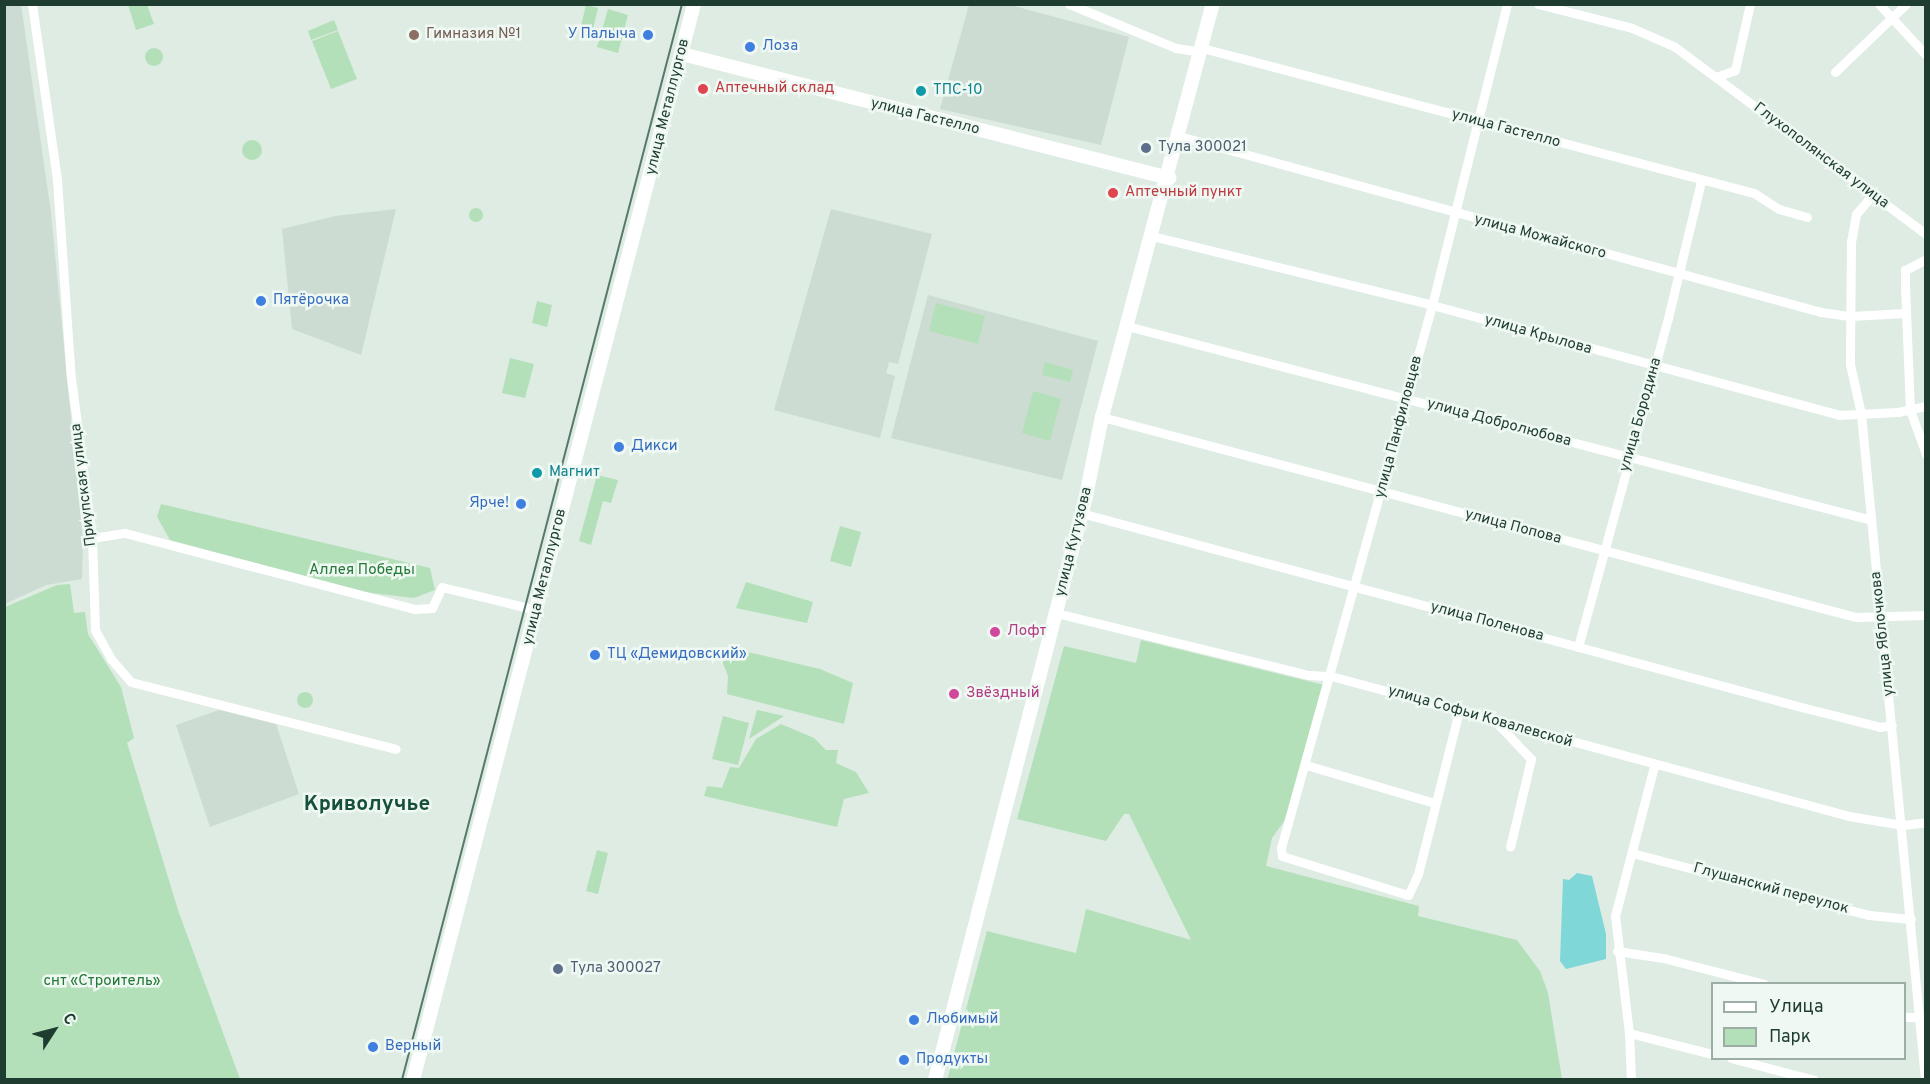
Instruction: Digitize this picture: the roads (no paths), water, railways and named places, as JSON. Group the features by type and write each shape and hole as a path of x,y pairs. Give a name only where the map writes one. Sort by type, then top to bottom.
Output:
{"main road":[{"name":"улица Металлургов","path":"413,1080 694,4"},
{"name":"улица Кутузова","path":"935,1080 1081,513 1102,417 1169,178 1213,4"},
{"name":"улица Гастелло","path":"682,54 1169,178"}],"street":[{"name":"Приупская улица","path":"32,4 57,180 71,378 92,538 95,630 111,659 131,682 396,749"},
{"name":"улица Гастелло","path":"1069,4 1176,48 1202,50 1701,182 1754,193 1779,209 1807,217"},
{"name":"улица Панфиловцев","path":"1434,803 1418,874 1408,895 1288,861 1282,856 1281,848 1357,586 1432,305 1508,4"},
{"name":"Глухополянская улица","path":"1538,4 1632,28 1675,47 1926,234"},
{"path":"1716,77 1735,70 1750,4"},
{"path":"1879,4 1926,55"},
{"path":"1835,72 1906,4"},
{"name":"улица Можайского","path":"1179,136 1454,214 1821,312 1851,316 1905,313"},
{"name":"улица Бородина","path":"1578,647 1602,550 1654,367 1701,182"},
{"name":"улица Яблочкова","path":"1872,195 1856,214 1851,241 1850,364 1861,414 1903,825 1925,1080"},
{"name":"улица Крылова","path":"1152,236 1432,305 1654,367 1839,415 1911,410 1926,406"},
{"path":"1926,260 1905,270 1905,313 1911,410 1926,454"},
{"name":"улица Добролюбова","path":"1127,326 1871,520"},
{"name":"улица Попова","path":"1102,417 1856,617 1926,615"},
{"name":"улица Поленова","path":"1081,513 1839,717 1880,727 1892,725"},
{"path":"92,538 125,533 415,609 432,608 442,587 537,610"},
{"name":"улица Софьи Ковалевской","path":"1056,612 1309,675 1331,676 1654,766 1849,816 1903,825 1926,822"},
{"path":"1306,765 1434,803 1459,711"},
{"path":"1496,722 1531,759 1510,847"},
{"path":"1631,1080 1629,1033 1617,951 1615,916 1624,870 1632,853 1654,766"},
{"name":"Глушанский переулок","path":"1632,853 1869,915 1911,919"},
{"path":"1617,951 1663,958 1756,982"},
{"path":"1906,1017 1919,1017"},
{"path":"1629,1033 1711,1054"},
{"path":"1735,1060 1814,1080"}],"water":[{"path":"1577,873 1592,876 1606,934 1606,959 1566,969 1560,961 1563,879 1569,880"}],"tram line":[{"path":"402,1080 682,4"}],"place":[{"name":"Гимназия №1","path":"414,35"},
{"name":"У Палыча","path":"648,35"},
{"name":"Лоза","path":"750,47"},
{"name":"Аптечный склад","path":"703,89"},
{"name":"ТПС-10","path":"921,91"},
{"name":"Тула 300021","path":"1146,148"},
{"name":"Аптечный пункт","path":"1113,193"},
{"name":"Пятёрочка","path":"261,301"},
{"name":"Дикси","path":"619,447"},
{"name":"Магнит","path":"537,473"},
{"name":"Ярче!","path":"521,504"},
{"name":"Лофт","path":"995,632"},
{"name":"ТЦ «Демидовский»","path":"595,655"},
{"name":"Звёздный","path":"954,694"},
{"name":"Тула 300027","path":"558,969"},
{"name":"Любимый","path":"914,1020"},
{"name":"Верный","path":"373,1047"},
{"name":"Продукты","path":"904,1060"}],"district":[{"name":"Криволучье","path":"367,805"}],"park label":[{"name":"Аллея Победы","path":"362,571"},
{"name":"снт «Строитель»","path":"102,982"}]}
